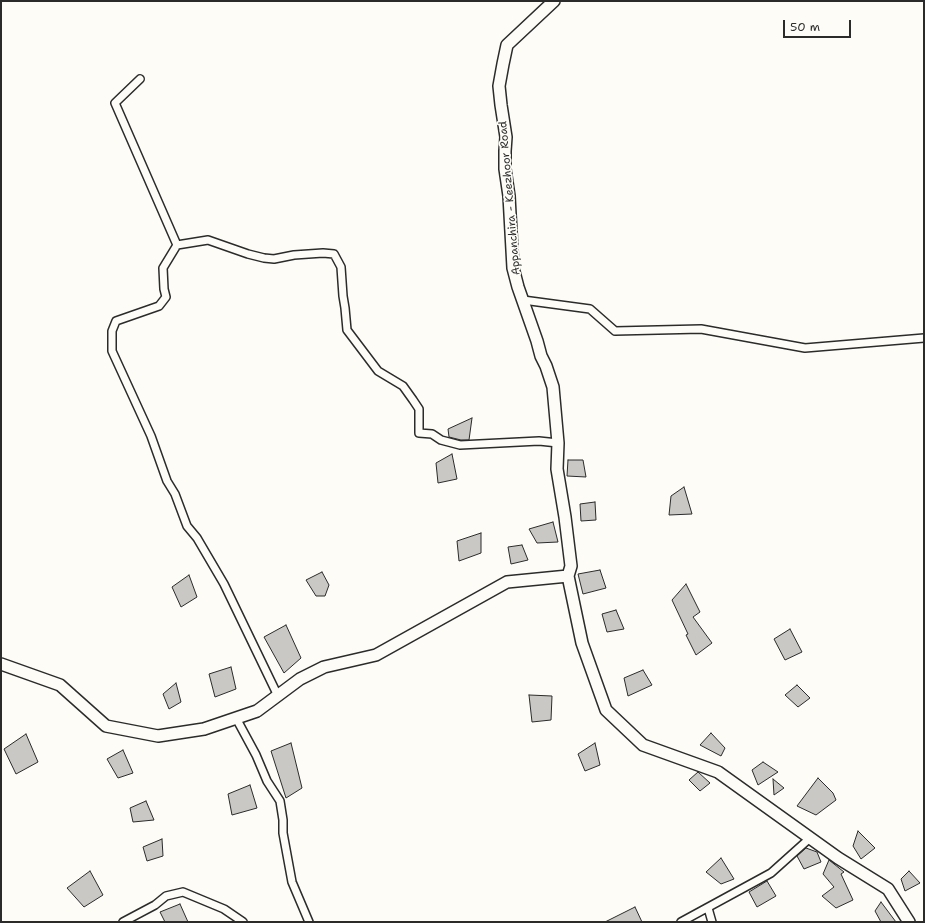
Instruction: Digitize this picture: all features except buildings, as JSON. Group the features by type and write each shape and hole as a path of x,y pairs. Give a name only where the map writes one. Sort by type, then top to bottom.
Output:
{"main road":[{"name":"Appanchira - Keezhoor Road","path":"554,1 507,45 500,86 500,105 506,137 505,169 509,196 513,268 537,341 540,356 546,366 553,387 558,443 557,469 566,517 571,566 568,576 582,643 606,710 643,745 718,772 838,858 888,889 909,922"},
{"path":"1,664 60,685 106,726 158,736 204,729 257,711 300,679 324,666 376,655 507,582 568,576"}],"street":[{"path":"140,79 115,103 177,245"},
{"path":"278,696 224,584 197,538 187,526 175,494 167,481 151,436 112,351 112,331 116,321 160,306 166,297 163,268 177,245 208,240 248,254 269,259 294,255 323,253 334,254 341,268 347,330 378,371 403,386 413,400 419,409 419,433 432,434 442,440 460,445 539,441 558,443"},
{"path":"523,300 590,309 615,331 701,330 805,348 924,338"},
{"path":"236,718 256,755 267,781 280,801 283,820 283,833 292,882 307,922"},
{"path":"681,922 771,873 810,838"},
{"path":"123,922 155,905 166,896 183,892 224,909 243,922"},
{"path":"708,908 712,922"}]}
